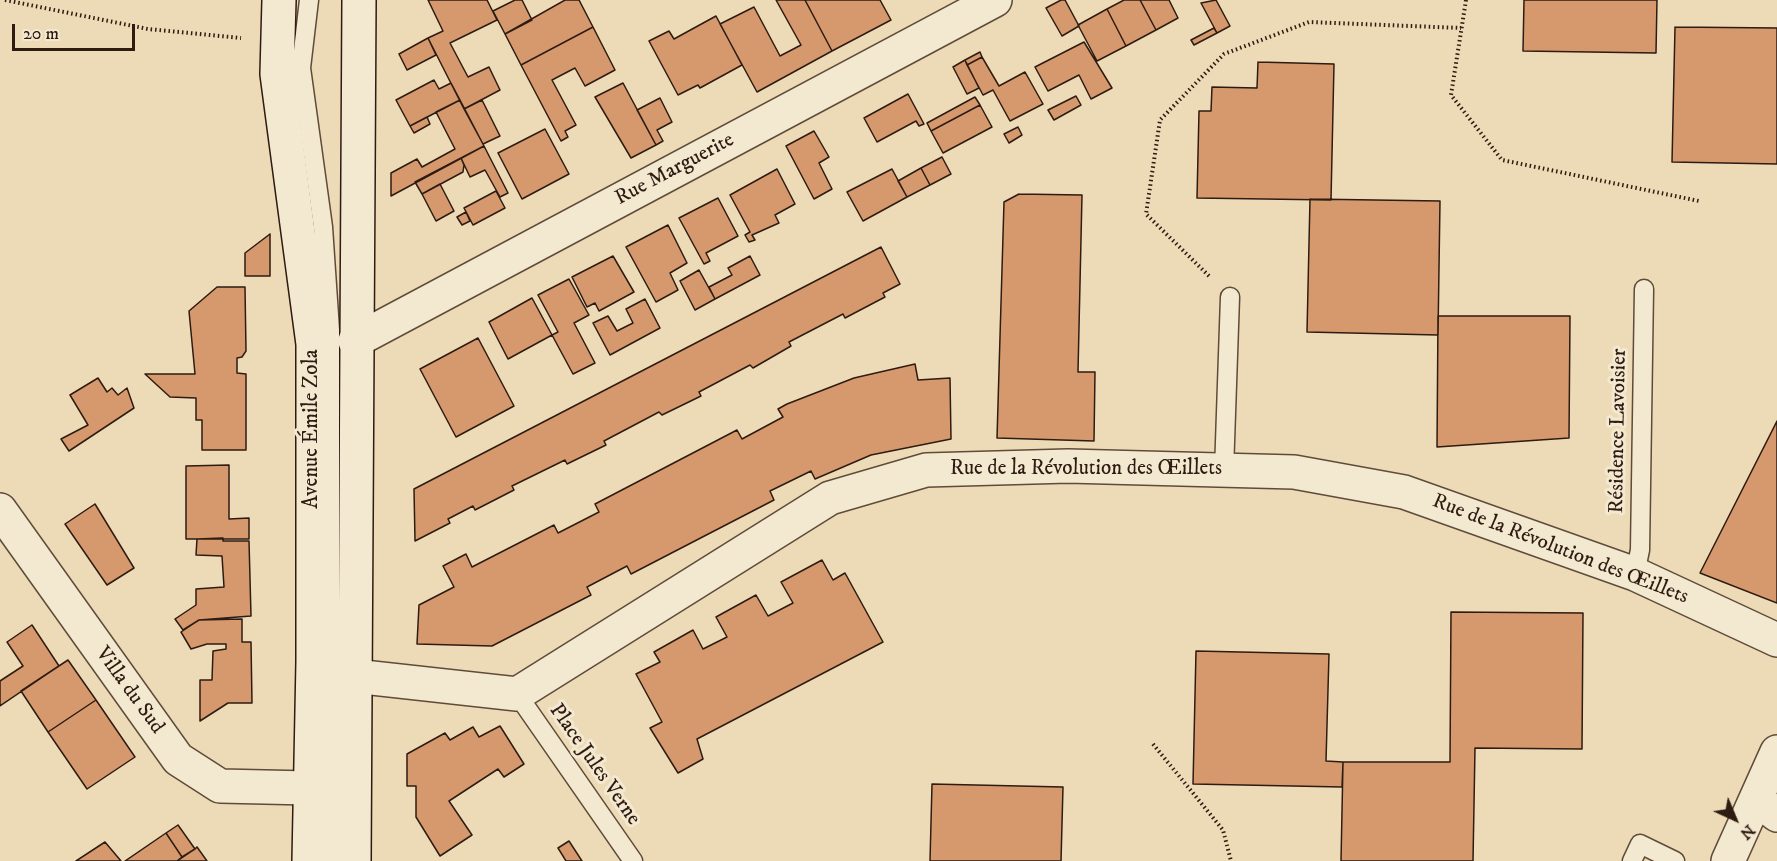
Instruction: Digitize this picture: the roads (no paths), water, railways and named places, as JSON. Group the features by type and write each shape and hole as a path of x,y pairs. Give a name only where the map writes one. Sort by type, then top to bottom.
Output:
{"street":[{"name":"Avenue Émile Zola","path":"279,0 276,42 277,74 313,344 313,661 309,861"},
{"name":"Avenue Émile Zola","path":"354,861 358,0"},
{"name":"Rue Marguerite","path":"356,341 995,0"},
{"name":"Rue de la Révolution des Œillets","path":"517,694 830,498 926,470 1068,466 1294,472 1404,492 1635,574 1777,640"},
{"name":"Villa du Sud","path":"0,510 178,759 220,786 309,788"},
{"path":"354,676 517,694"},
{"path":"1728,861 1766,807 1777,752"}],"lane":[{"name":"Avenue Émile Zola","path":"309,0 301,68 323,227 330,330 330,861"},
{"name":"Résidence Lavoisier","path":"1635,574 1640,550 1644,289"},
{"path":"1224,471 1230,297"},
{"name":"Place Jules Verne","path":"517,694 633,861"},
{"path":"1632,861 1640,844 1675,861"}]}
